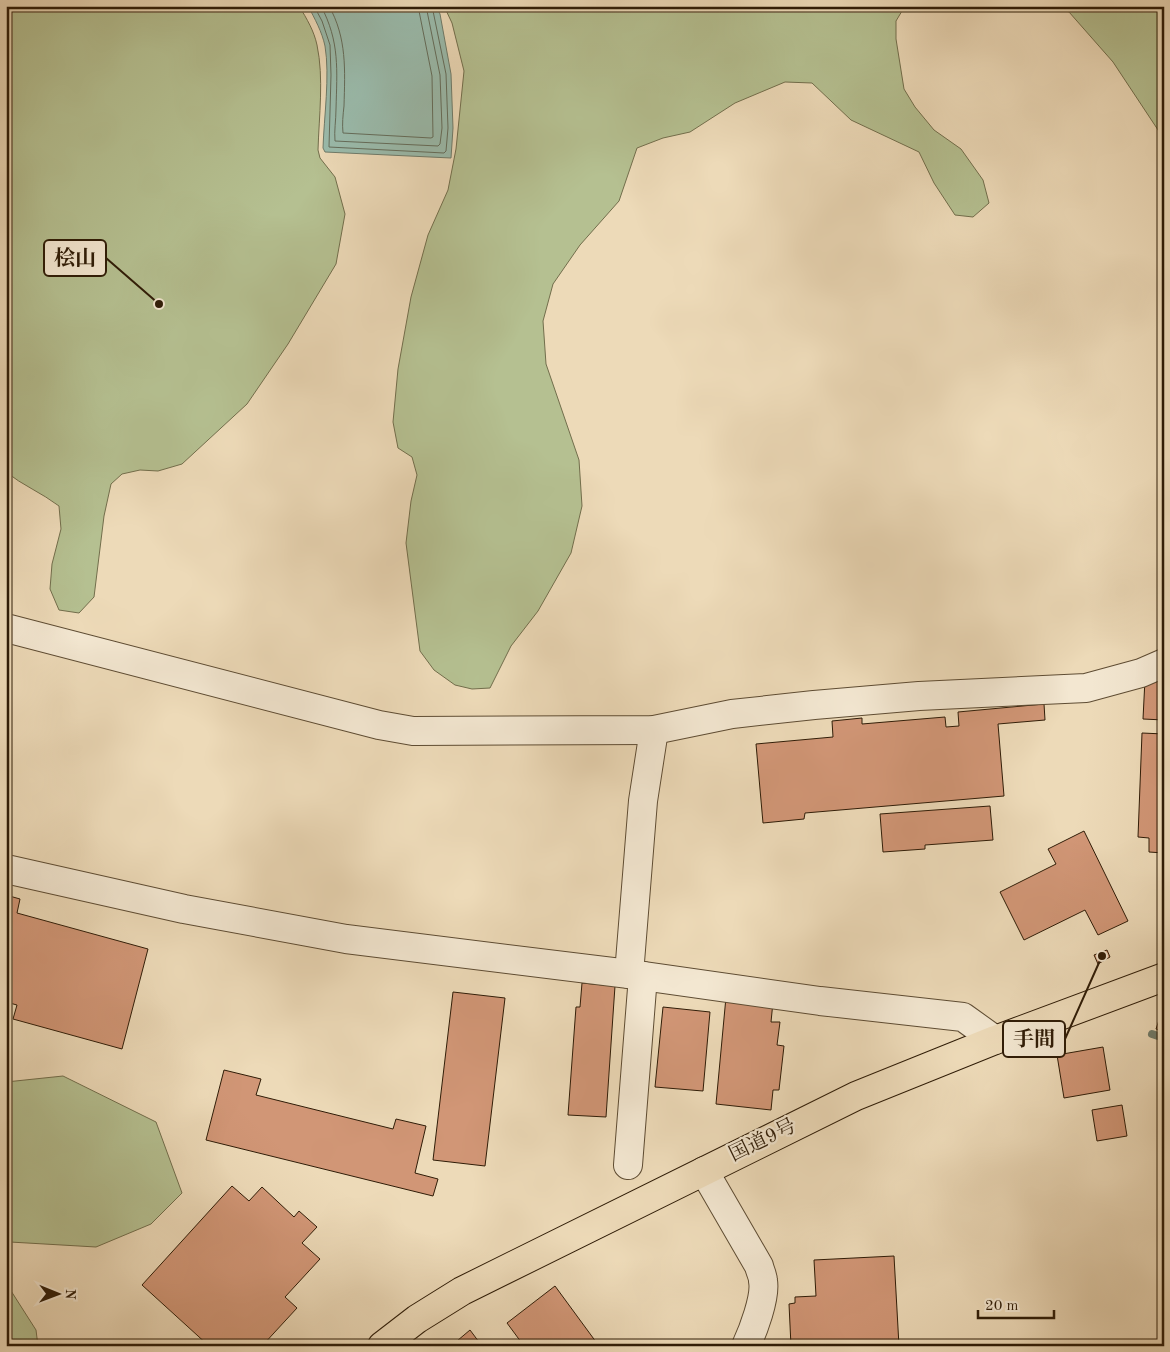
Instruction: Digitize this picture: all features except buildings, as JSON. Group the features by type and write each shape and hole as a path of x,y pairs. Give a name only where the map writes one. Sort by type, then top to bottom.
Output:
{"highway":[{"name":"国道9号","path":"382,1346 417,1319 462,1291 856,1096 995,1040 1164,977"}],"street":[{"path":"6,628 379,726 413,731 654,730 732,714 814,705 919,696 1086,688 1141,673 1164,663"},
{"path":"628,1165 643,802 654,730"},
{"path":"6,869 184,909 346,939 636,975 820,1001 963,1017 995,1040"},
{"path":"704,1171 759,1266 764,1282 752,1331 746,1346"}],"green space":[{"path":"6,6 299,6 314,35 319,58 318,150 320,158 335,177 345,214 336,264 288,344 247,404 182,464 158,471 140,470 122,474 111,484 104,516 94,597 79,613 59,610 50,589 52,564 61,529 59,506 6,472"},
{"path":"444,6 905,6 896,21 896,39 904,89 915,107 934,130 961,149 983,180 989,203 973,217 955,215 934,183 919,152 851,120 812,83 785,82 735,103 690,132 663,138 637,148 619,201 580,245 553,284 543,321 546,364 579,460 582,506 571,553 538,611 511,646 490,688 472,689 455,685 434,670 420,651 406,543 411,501 417,475 412,457 398,448 393,422 398,369 411,297 428,235 448,190 456,149 464,71 452,23"},
{"path":"1048,6 1164,6 1164,139 1113,62 1069,12"},
{"path":"63,1076 156,1122 182,1193 151,1224 96,1247 10,1242 6,1250 6,1082"},
{"path":"6,1283 36,1330 38,1346 6,1346"}],"water":[{"path":"308,6 436,6 440,14 451,74 453,128 451,158 325,152 323,148 327,83 325,46"}],"waterway":[{"path":"1152,1034 1164,1038"}],"place":[{"name":"桧山","path":"159,304"},
{"name":"手間","path":"1102,956"}]}
